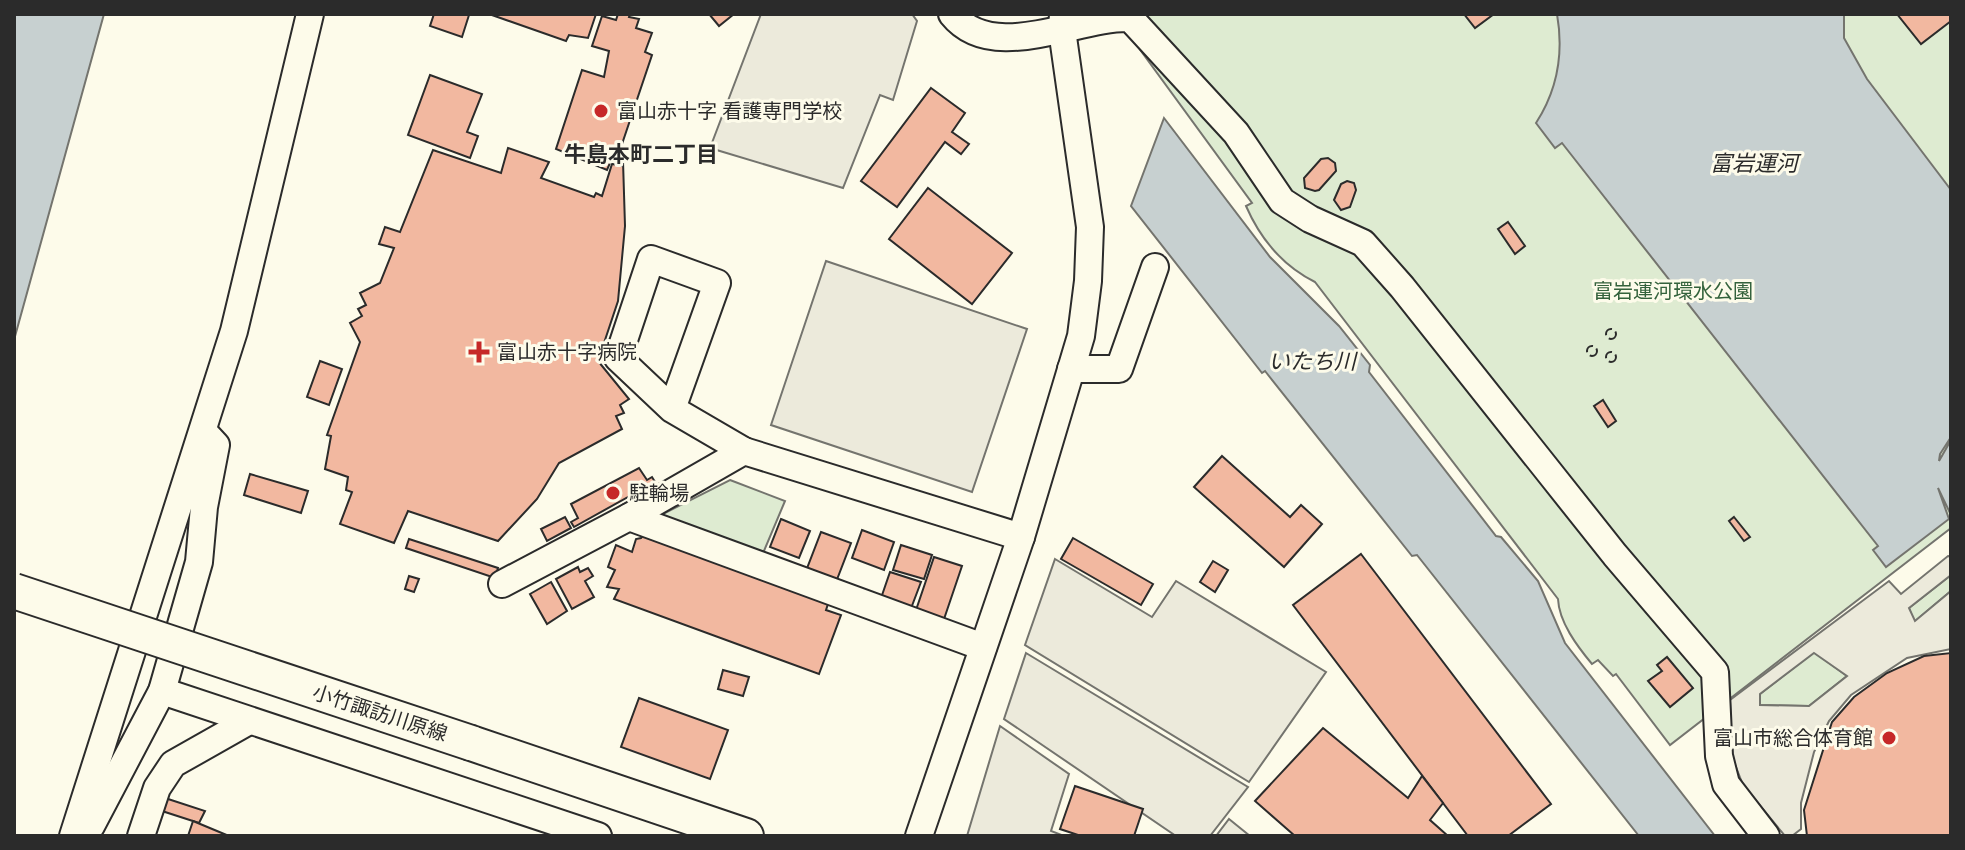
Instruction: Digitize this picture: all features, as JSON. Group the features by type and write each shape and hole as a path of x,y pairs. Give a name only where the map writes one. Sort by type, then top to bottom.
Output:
{"main road":[{"name":"小竹諏訪川原線","path":"14,591 746,836"}],"street":[{"path":"73,836 234,331 310,14"},
{"path":"952,14 960,24 973,31 1015,38 1061,25 1109,17 1130,18 1236,133 1282,201 1310,219 1363,243 1402,287 1615,555 1715,672 1719,756 1726,784 1766,836"},
{"path":"919,836 1021,537 1081,336 1088,281 1090,227 1061,25"},
{"path":"672,409 717,283 651,259 618,358 672,409 744,451 1021,537"},
{"path":"1071,369 1119,369 1155,267"},
{"path":"86,836 162,691 199,562 204,507 216,445 203,431"},
{"path":"502,584 629,517 744,451"},
{"path":"629,517 983,647"},
{"path":"162,691 598,836"},
{"path":"141,836 157,788 173,764 249,721"}],"green space":[{"name":"富岩運河環水公園","path":"1114,14 1951,14 1951,528 1670,745 1616,674 1613,676 1598,660 1592,664 1580,649 1565,625 1558,599 1315,282 1293,268 1266,240 1246,206 1252,203"},
{"path":"730,480 785,501 761,558 653,519"},
{"path":"1951,575 1951,591 1914,622 1909,608"},
{"path":"1814,652 1847,676 1809,706 1759,705 1760,694"}],"shaded area":[{"path":"761,14 912,14 917,21 893,100 880,95 843,188 710,148"},
{"path":"826,261 1027,329 972,492 771,425"},
{"path":"1948,556 1951,557 1951,575 1909,608 1915,621 1951,591 1951,649 1907,658 1851,695 1829,721 1814,752 1801,803 1801,829 1792,836 1785,836 1743,785 1732,757 1730,700 1889,581 1901,594","holes":["1814,653 1847,676 1809,706 1760,705 1760,694"]},
{"path":"1055,559 1152,617 1176,581 1326,672 1249,782 1025,645"},
{"path":"1026,653 1248,787 1210,836 1176,836 1004,719"},
{"path":"1000,726 1069,774 1051,831 1064,836 967,836"},
{"path":"1229,819 1250,836 1216,836"}],"water":[{"path":"14,14 104,14 14,340"},
{"name":"富岩運河","path":"1557,14 1844,14 1844,38 1867,79 1951,190 1951,437 1939,461 1951,440 1951,515 1938,488 1949,519 1886,567 1873,550 1878,546 1562,143 1555,148 1536,123 1550,97 1557,71 1560,43"},
{"name":"いたち川","path":"1164,118 1270,257 1339,326 1370,365 1369,372 1496,536 1501,537 1538,581 1565,643 1715,836 1639,836 1417,555 1412,556 1265,371 1262,373 1131,206"}],"building":[{"path":"434,14 469,15 462,37 430,26"},
{"path":"489,14 596,14 588,38 569,35 566,41"},
{"name":"富山赤十字 看護専門学校","path":"618,14 630,14 629,17 639,19 636,28 652,33 645,52 652,55 622,144 618,144 607,170 556,149 582,70 604,77 609,51 592,46 602,16 616,20"},
{"path":"709,14 734,14 719,26"},
{"path":"1464,14 1494,14 1475,28"},
{"path":"1897,14 1951,14 1951,21 1921,44"},
{"path":"430,75 482,94 467,132 478,136 470,158 408,135"},
{"path":"931,88 965,113 952,132 969,144 961,154 945,142 897,207 861,181"},
{"name":"富山赤十字病院","path":"508,148 549,162 541,178 594,197 596,193 602,196 612,164 622,166 623,161 625,226 618,301 598,361 629,399 620,405 624,413 616,416 622,429 559,463 537,499 498,541 408,511 394,543 340,524 352,492 346,490 348,477 325,469 331,436 327,435 360,342 350,323 362,316 358,309 366,305 360,293 380,283 394,248 379,244 385,227 400,232 433,150 501,173"},
{"path":"1328,158 1335,163 1336,171 1319,190 1305,188 1304,178 1321,159"},
{"path":"1347,181 1354,183 1356,190 1350,207 1341,210 1334,200 1341,184"},
{"path":"928,188 1012,253 972,304 889,239"},
{"path":"1508,222 1525,246 1515,254 1498,229"},
{"path":"320,361 342,369 329,405 307,397"},
{"path":"1603,400 1616,421 1608,427 1594,406"},
{"path":"1222,456 1290,517 1301,505 1322,524 1284,567 1194,487"},
{"name":"駐輪場","path":"639,468 647,480 652,477 655,482 574,527 571,522 578,518 571,504"},
{"path":"250,474 308,491 301,513 244,495"},
{"path":"565,517 571,528 547,541 541,529"},
{"path":"1734,517 1750,537 1744,541 1729,521"},
{"path":"781,519 810,531 799,558 770,547"},
{"path":"862,530 894,542 884,570 852,558"},
{"path":"821,532 851,543 836,582 806,571"},
{"path":"645,533 829,601 826,610 841,615 819,674 614,599 619,589 607,587 615,570 608,567 616,545 632,552 636,539"},
{"path":"1073,538 1153,584 1141,605 1061,559"},
{"path":"409,539 498,568 495,578 406,548"},
{"path":"901,545 932,555 924,579 893,570"},
{"path":"1361,554 1551,804 1508,836 1468,836 1293,605"},
{"path":"934,557 962,566 943,622 915,613"},
{"path":"1213,561 1228,570 1215,592 1200,582"},
{"path":"578,567 580,572 588,568 593,576 585,581 594,597 572,609 556,579"},
{"path":"890,572 921,582 910,611 880,601"},
{"path":"409,576 419,579 414,592 405,589"},
{"path":"551,582 567,611 547,624 530,594"},
{"name":"富山市総合体育館","path":"1951,653 1951,836 1807,836 1804,810 1832,722 1854,697 1887,673 1924,656"},
{"path":"1667,657 1693,688 1670,707 1648,681 1662,671 1657,665"},
{"path":"723,670 749,677 743,696 718,689"},
{"path":"639,698 728,730 710,779 621,747"},
{"path":"1323,728 1408,798 1422,776 1443,803 1430,820 1448,836 1295,836 1255,801"},
{"path":"1075,786 1143,809 1134,836 1081,836 1060,829"},
{"path":"165,798 205,811 199,823 162,811"},
{"path":"193,821 229,836 188,836"}],"fence":[{"path":"1611,329 1616,334 1611,339 1606,334 1611,329"},
{"path":"1592,346 1597,351 1592,356 1587,351 1592,346"},
{"path":"1611,352 1616,357 1611,362 1606,357 1611,352"}],"place":[{"name":"富山赤十字 看護専門学校","path":"601,111"},
{"name":"富山赤十字病院","path":"479,352"},
{"name":"駐輪場","path":"613,493"},
{"name":"富山市総合体育館","path":"1889,738"}],"district":[{"name":"牛島本町二丁目","path":"641,154"}]}
